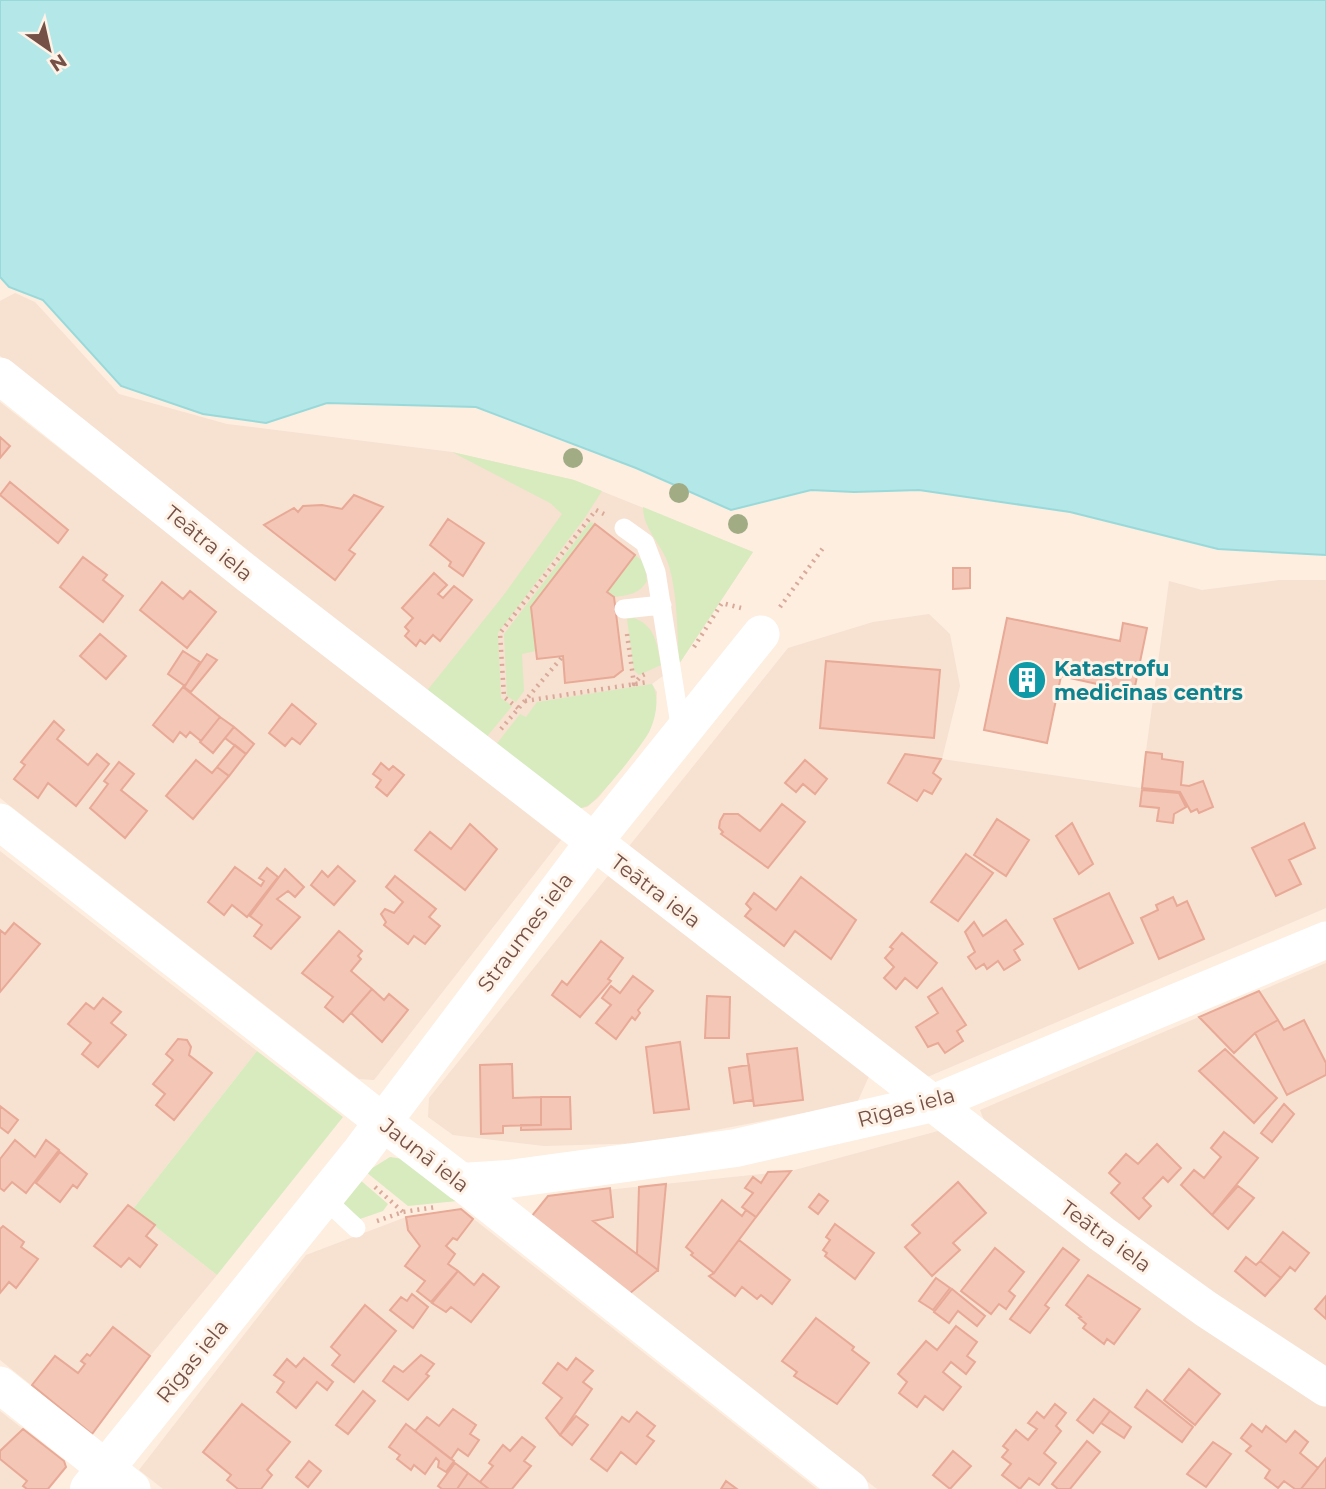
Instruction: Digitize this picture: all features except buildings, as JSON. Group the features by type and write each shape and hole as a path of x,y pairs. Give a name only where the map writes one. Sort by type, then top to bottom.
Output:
{"street":[{"name":"Teātra iela","path":"0,376 249,575 593,843 1102,1234 1206,1309 1326,1388"},
{"name":"Straumes iela","path":"295,1234 593,843 766,626"},
{"name":"Jaunā iela","path":"0,822 850,1489"},
{"name":"Rīgas iela","path":"461,1182 509,1179 736,1148 933,1104 1326,940"},
{"name":"Rīgas iela","path":"109,1482 295,1234"},
{"path":"0,1385 109,1482"}],"lane":[{"path":"624,528 645,543 656,572 681,732"},
{"path":"624,609 662,605"},
{"path":"324,1198 356,1228"}],"path":[{"path":"518,708 504,697 500,633 596,510 624,528"},
{"path":"766,626 823,548"},
{"path":"634,684 640,676 682,667 722,603 763,614 766,626"},
{"path":"624,609 634,684"},
{"path":"497,734 563,656"},
{"path":"525,701 656,681 660,691 671,671"}],"shaded area":[{"path":"15,293 35,302 119,394 227,424 452,452 574,480 753,552 679,664 652,684 657,692 655,713 649,732 599,797 587,807 574,809 0,356 0,301"},
{"path":"0,402 561,840 374,1080 359,1079 0,798"},
{"path":"1279,580 1326,580 1326,908 925,1078 626,850 788,648 873,622 929,614 950,634 960,686 942,759 1141,788 1169,581 1202,590"},
{"path":"0,851 257,1051 133,1209 217,1275 150,1356 92,1434 0,1360"},
{"path":"608,876 870,1074 857,1103 647,1143 544,1146 453,1135 428,1117 429,1098"},
{"path":"1326,963 1326,1370 1168,1266 985,1123 980,1110"},
{"path":"938,1131 1326,1404 1326,1489 877,1489 531,1217 548,1196 791,1171"},
{"path":"461,1209 817,1489 163,1489 139,1470 306,1255 406,1217"},
{"path":"0,1411 64,1461 66,1467 48,1489 0,1489"}],"green space":[{"path":"452,452 574,480 602,491 498,633 501,698 512,706 485,739 426,692 503,596 562,514 550,503"},
{"path":"643,507 753,552 679,664 672,578 666,558 646,523"},
{"path":"590,522 595,524 531,607 536,651 522,654 524,691 516,702 507,696 504,634"},
{"path":"635,555 644,562 647,581 637,591 614,597 607,592"},
{"path":"634,618 651,631 661,665 639,675 634,670 627,619"},
{"path":"652,684 656,695 656,708 649,732 612,781 586,806 574,809 495,746 520,714 526,717 537,702"},
{"path":"257,1051 343,1117 217,1275 133,1209"},
{"path":"390,1157 403,1159 457,1201 408,1206 366,1172"},
{"path":"359,1179 388,1204 383,1211 360,1219 340,1203"}],"water":[{"path":"0,0 1326,0 1326,555 1218,549 1070,512 919,490 811,490 731,510 636,468 476,407 327,403 266,423 203,414 121,386 43,300 9,287 0,277"}],"place":[{"name":"Katastrofu medicīnas centrs","path":"1027,680"}]}
